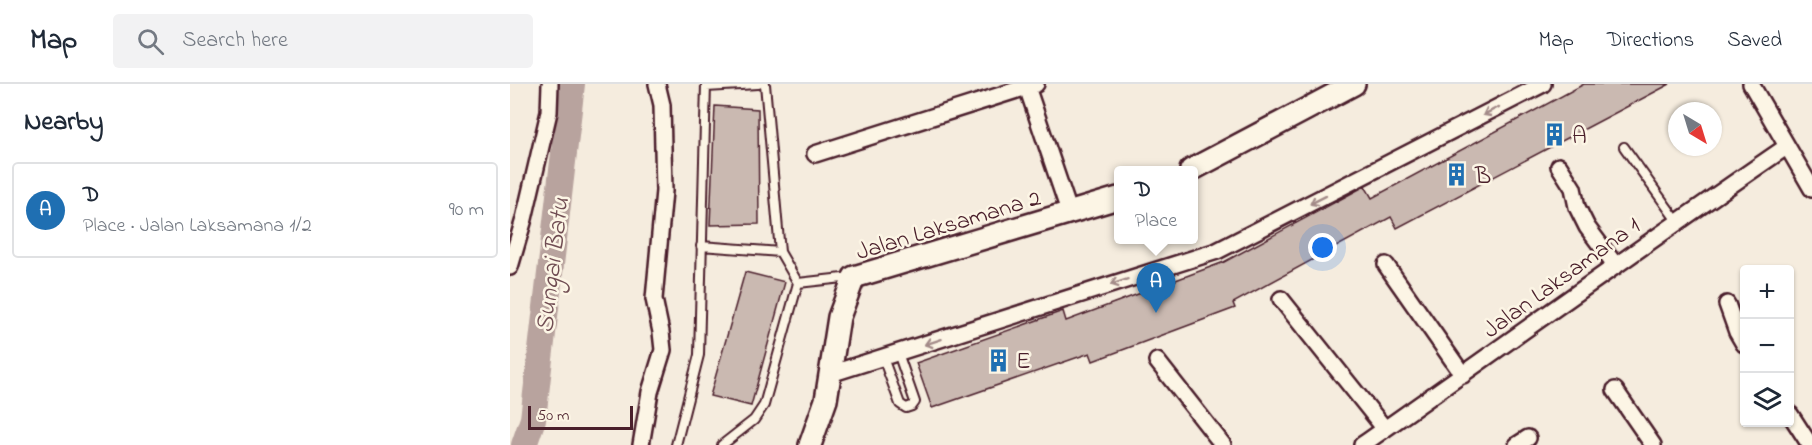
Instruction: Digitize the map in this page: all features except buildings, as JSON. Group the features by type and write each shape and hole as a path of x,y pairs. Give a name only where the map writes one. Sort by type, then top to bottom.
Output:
{"street":[{"path":"510,267 524,219 549,112 550,84"},
{"path":"641,445 650,392 663,350 654,299 664,191 662,105 657,84"},
{"path":"1198,167 1331,89 1354,84"},
{"path":"830,374 1217,251 1543,84"},
{"path":"1751,84 1812,189"},
{"path":"815,154 1030,85 1070,214"},
{"name":"Jalan Laksamana 1","path":"1362,445 1677,221 1786,147"},
{"path":"1559,166 1573,188 1577,207 1587,227 1616,266"},
{"name":"Jalan Laksamana 2","path":"810,445 826,399 839,317 854,277 1114,200"},
{"path":"1386,265 1463,375"},
{"path":"1281,299 1385,429"},
{"path":"1727,304 1740,337"},
{"path":"1157,361 1223,445"},
{"path":"1615,390 1653,445"},
{"path":"1794,420 1810,445"}],"lane":[{"path":"676,445 699,355 700,246 706,85 758,84"},
{"path":"722,445 754,420 764,405 798,283 780,252 765,84"},
{"path":"1624,147 1677,221"},
{"path":"700,246 780,252"},
{"path":"798,283 854,277"},
{"path":"891,356 915,402 912,406 906,408 900,404 891,356"}],"waterway":[{"name":"Sungai Batu","path":"524,445 533,419 572,84"}],"place":[{"name":"A","path":"1554,135"},
{"name":"B","path":"1457,175"},
{"name":"D","path":"1156,313"},
{"name":"E","path":"998,360"}]}
